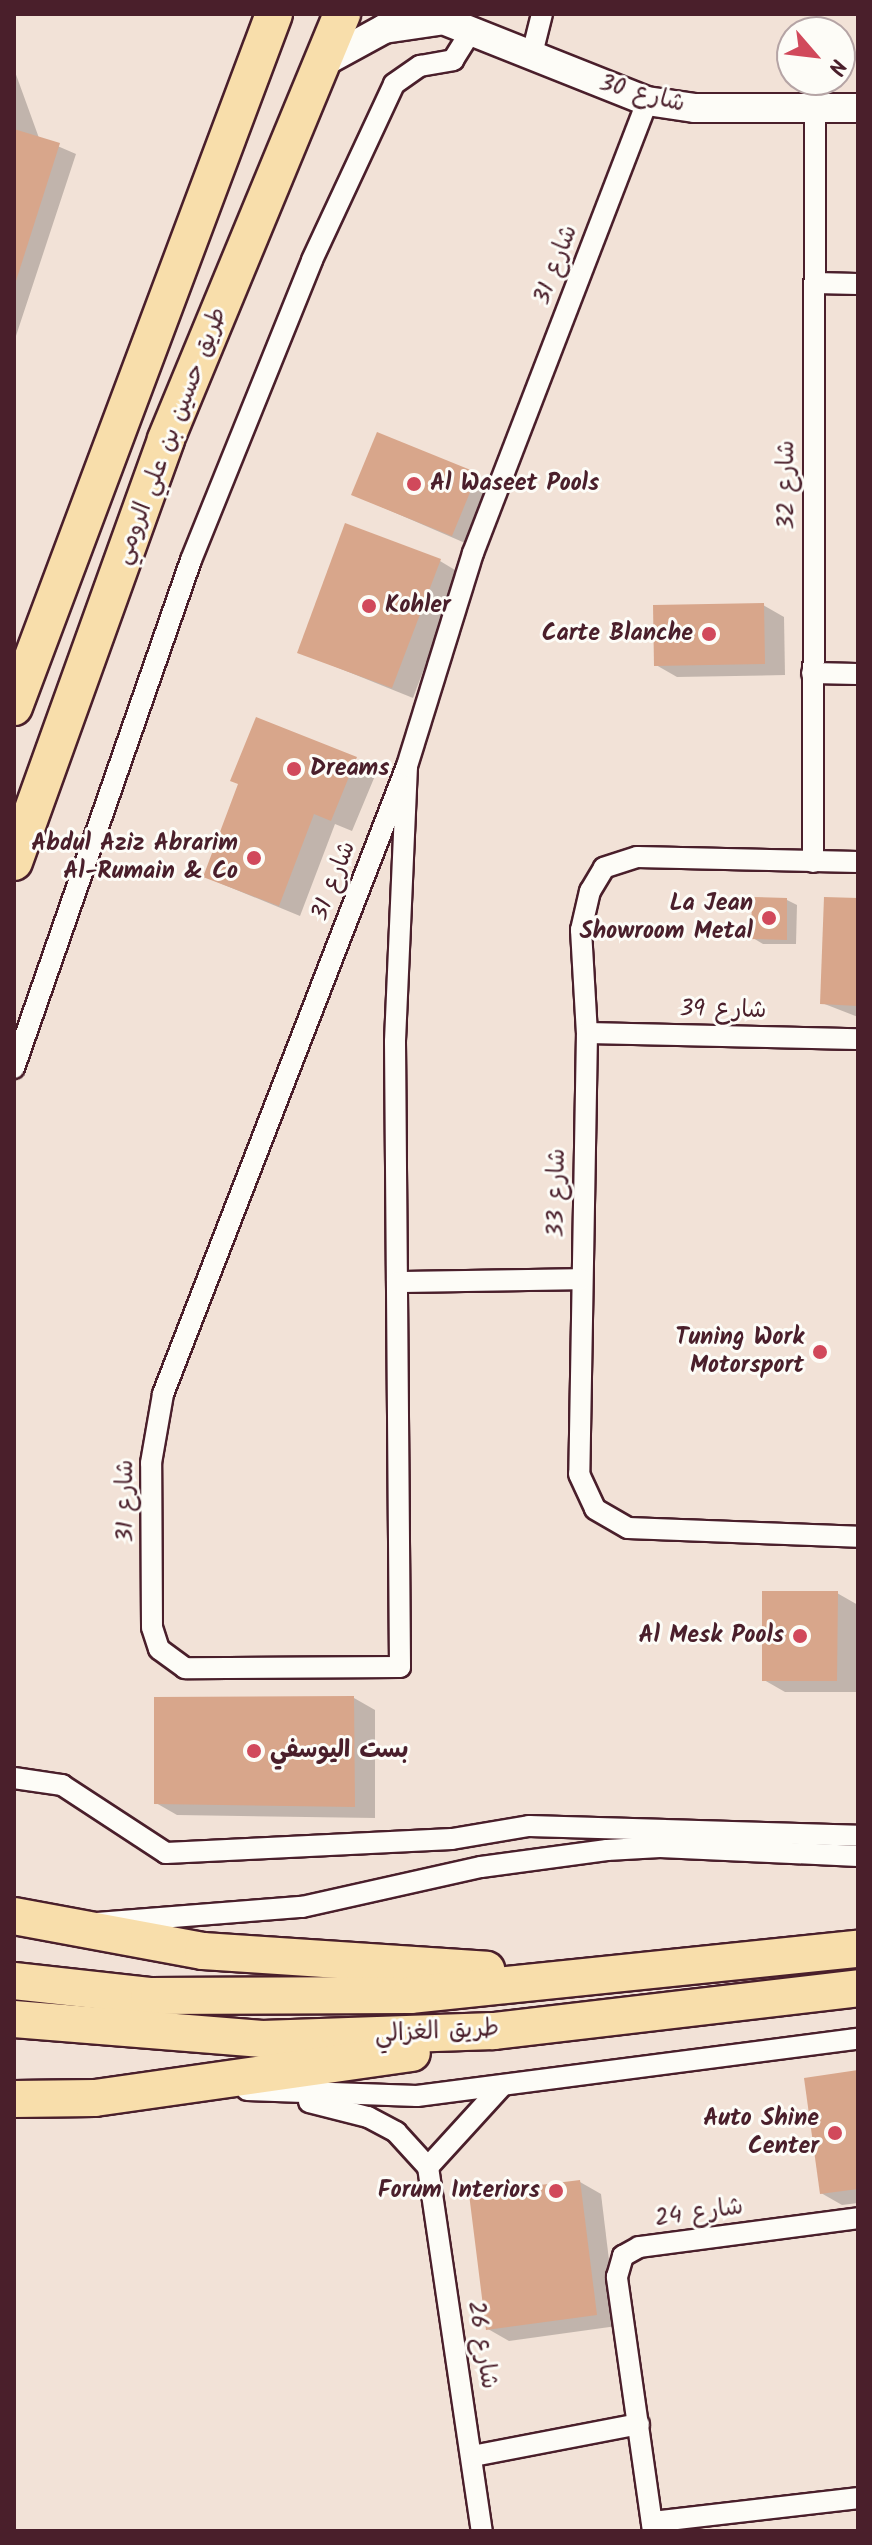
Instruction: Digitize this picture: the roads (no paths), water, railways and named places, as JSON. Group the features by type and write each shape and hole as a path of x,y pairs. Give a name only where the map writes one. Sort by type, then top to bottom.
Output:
{"highway":[{"name":"طريق حسين بن علي الرومي","path":"14,707 274,14"},
{"name":"طريق حسين بن علي الرومي","path":"14,862 166,439 342,14"},
{"path":"14,1916 70,1929 203,1951 592,1977"},
{"name":"طريق الغزالي","path":"14,1981 149,1996 254,1999 410,1995 858,1949"},
{"name":"طريق الغزالي","path":"14,2019 262,2039 494,2031 858,1988"},
{"path":"14,2099 95,2098 200,2084 431,2049 494,2031"}],"street":[{"path":"531,58 542,14"},
{"name":"شارع 30","path":"322,63 384,29 433,18 647,101 695,108 858,108"},
{"path":"14,1068 191,560 312,260 394,84 420,66 453,60 470,33"},
{"name":"شارع 31","path":"407,766 395,1042 400,1667 196,1669 175,1664 159,1649 152,1627 151,1463 163,1394 407,766 473,553 647,101"},
{"name":"32 شارع","path":"813,862 815,108"},
{"path":"815,283 858,284"},
{"path":"812,673 858,674"},
{"name":"شارع 33","path":"858,862 637,857 604,868 590,891 581,930 587,1033 579,1474 595,1509 628,1528 858,1537"},
{"name":"شارع 39","path":"587,1033 858,1039"},
{"path":"397,1282 581,1279"},
{"path":"14,1778 62,1785 166,1853 452,1839 529,1826 858,1836"},
{"path":"70,1929 151,1915 302,1907 481,1867 607,1850 660,1847 858,1856"},
{"path":"200,2084 251,2090 417,2096 858,2039"},
{"path":"251,2090 368,2117 396,2132 428,2167 503,2085"},
{"name":"شارع 26","path":"428,2167 482,2531"},
{"name":"شارع 24","path":"858,2218 639,2247 623,2256 617,2277 652,2527 858,2498"},
{"path":"473,2456 639,2424"}],"place":[{"name":"Al Waseet Pools","path":"414,484"},
{"name":"Kohler","path":"369,606"},
{"name":"Carte Blanche","path":"709,634"},
{"name":"Dreams","path":"294,769"},
{"name":"Abdul Aziz Abrarim Al-Rumain & Co","path":"254,858"},
{"name":"La Jean Showroom Metal","path":"769,918"},
{"name":"Tuning Work Motorsport","path":"820,1352"},
{"name":"Al Mesk Pools","path":"800,1636"},
{"name":"بست اليوسفي","path":"254,1751"},
{"name":"Auto Shine Center","path":"835,2133"},
{"name":"Forum Interiors","path":"556,2191"}]}
